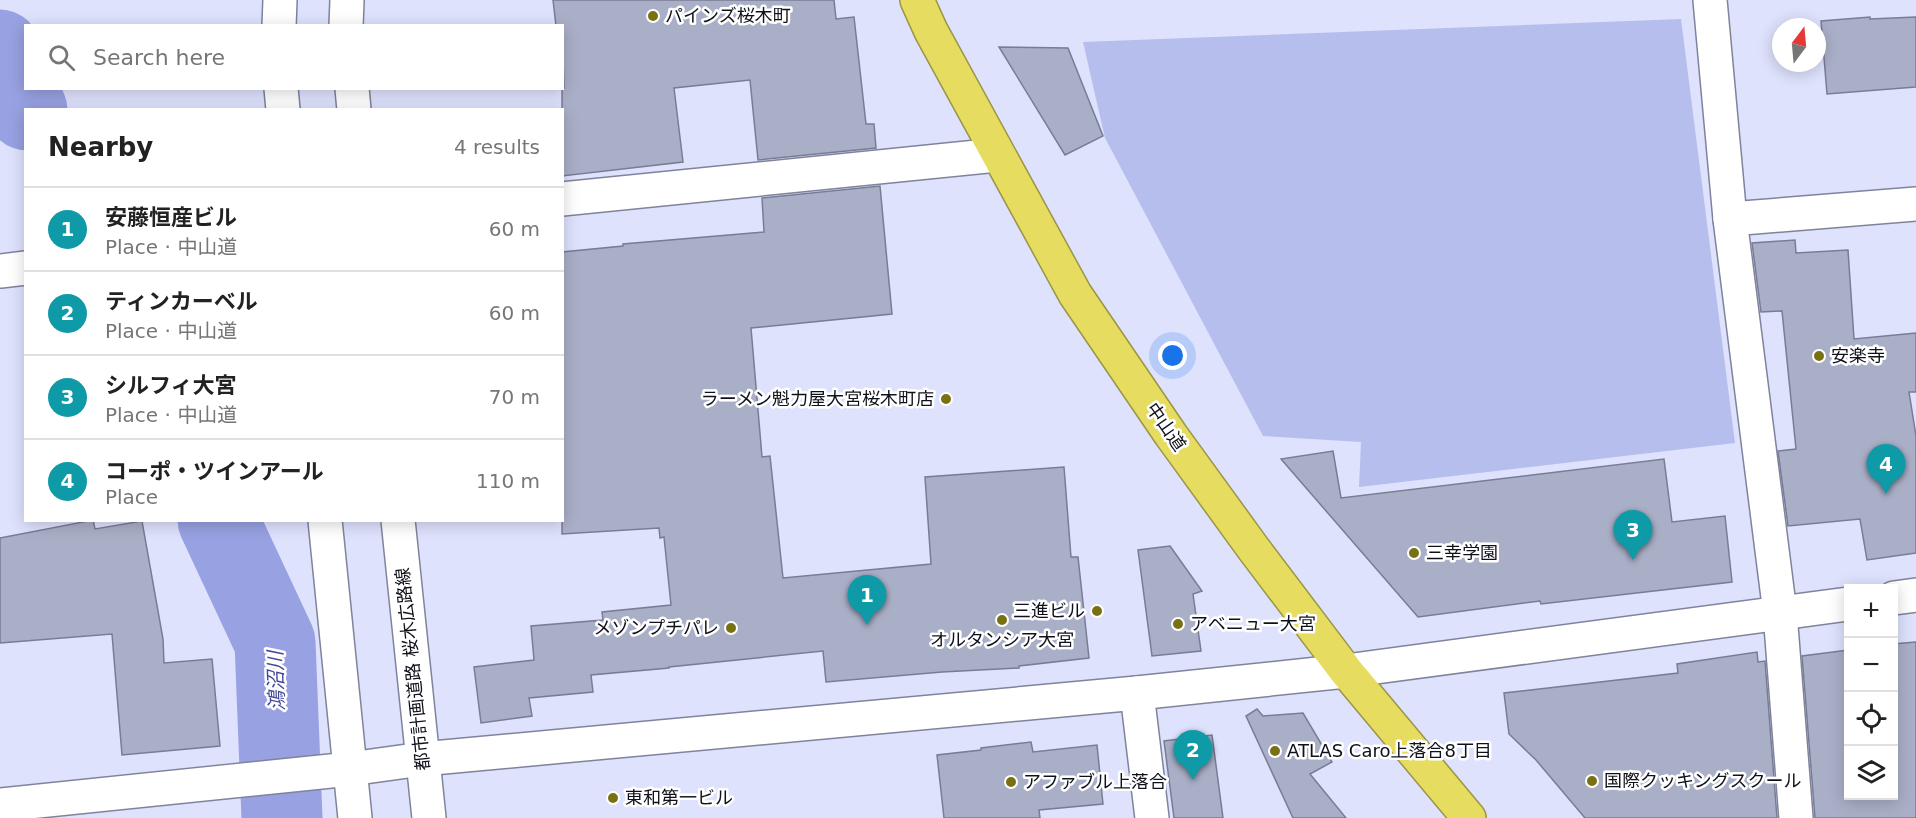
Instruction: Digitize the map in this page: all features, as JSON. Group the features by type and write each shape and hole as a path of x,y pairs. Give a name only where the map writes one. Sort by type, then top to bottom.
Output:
{"highway":[{"name":"中山道","path":"917,0 931,31 1075,294 1191,464 1346,671 1469,818"}],"street":[{"path":"279,24 280,0"},
{"path":"346,24 347,0"},
{"path":"1710,0 1730,219 1780,613 1796,818"},
{"path":"280,90 283,108"},
{"path":"352,90 354,108"},
{"path":"564,199 998,155"},
{"path":"1730,219 1916,204"},
{"path":"0,271 24,268"},
{"path":"325,522 355,818"},
{"name":"都市計画道路 桜木広路線","path":"398,522 429,818"},
{"path":"1898,597 1916,595"},
{"path":"0,805 350,769 422,759 1137,693 1346,671 1844,605"},
{"path":"1137,693 1152,818"}],"shaded area":[{"path":"1681,19 1735,443 1359,487 1361,442 1263,436 1105,138 1083,42"}],"building":[{"path":"553,0 834,0 836,19 854,17 866,124 874,124 876,148 758,160 750,80 674,88 683,162 564,176 562,90 564,90 564,24 556,24"},
{"path":"1870,17 1870,19 1916,17 1916,87 1827,94 1826,21"},
{"path":"999,47 1068,48 1103,136 1065,155"},
{"path":"880,186 892,314 751,328 762,457 770,456 783,578 931,564 925,477 1064,467 1071,557 1078,557 1089,658 1019,666 1019,668 826,682 823,651 591,675 593,692 529,698 532,716 481,723 474,667 534,660 531,626 603,620 602,612 671,605 664,537 660,538 659,528 562,534 562,522 564,522 564,252 623,246 623,244 764,232 762,198"},
{"path":"1795,240 1796,253 1848,250 1854,339 1916,333 1916,392 1909,392 1916,436 1916,553 1867,560 1860,519 1788,526 1778,451 1796,449 1782,311 1761,312 1752,243"},
{"path":"1333,451 1341,498 1664,459 1672,522 1725,516 1732,582 1541,604 1540,601 1418,617 1281,459"},
{"path":"83,522 93,522 95,529 142,522 163,639 164,663 212,659 220,746 122,755 112,634 0,643 0,538"},
{"name":"アベニュー大宮","path":"1170,546 1202,591 1193,594 1201,651 1152,656 1138,550"},
{"path":"1916,642 1916,818 1815,818 1802,656 1844,651 1844,800 1898,800 1898,644"},
{"path":"1757,652 1758,662 1765,661 1777,818 1585,818 1536,760 1509,734 1504,693 1678,673 1677,664"},
{"path":"1257,709 1263,716 1303,713 1332,762 1310,774 1346,818 1293,818 1246,716"},
{"path":"1212,735 1223,818 1174,818 1164,741"},
{"path":"1031,742 1033,752 1097,745 1103,804 1039,810 1040,818 944,818 937,755"}],"waterway":[{"name":"鴻沼川","path":"0,50 26,108"},
{"name":"鴻沼川","path":"219,522 275,642 282,818"}],"place":[{"name":"パインズ桜木町","path":"653,16"},
{"name":"安楽寺","path":"1819,356"},
{"name":"ラーメン魁力屋大宮桜木町店","path":"946,399"},
{"name":"コーポ・ツインアール","path":"1886,494"},
{"name":"三幸学園","path":"1414,553"},
{"name":"シルフィ大宮","path":"1633,560"},
{"name":"三進ビル","path":"1097,611"},
{"name":"オルタンシア大宮","path":"1002,620"},
{"name":"アベニュー大宮","path":"1178,624"},
{"name":"安藤恒産ビル","path":"867,625"},
{"name":"メゾンプチパレ","path":"731,628"},
{"name":"ATLAS Caro上落合8丁目","path":"1275,751"},
{"name":"ティンカーベル","path":"1193,780"},
{"name":"国際クッキングスクール","path":"1592,781"},
{"name":"アファブル上落合","path":"1011,782"},
{"name":"東和第一ビル","path":"613,798"}]}
